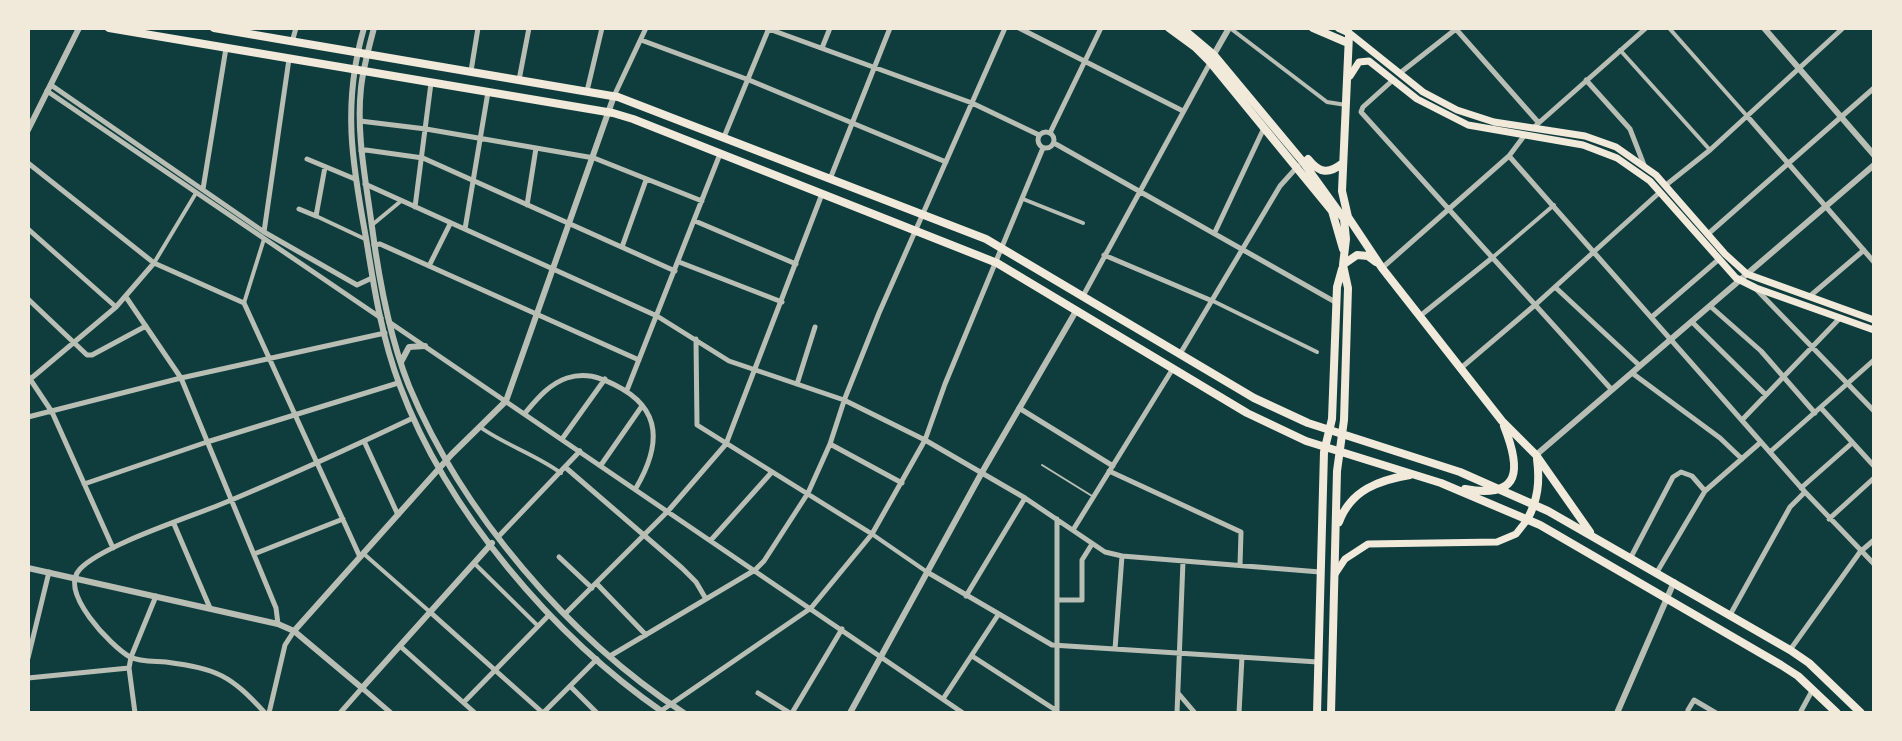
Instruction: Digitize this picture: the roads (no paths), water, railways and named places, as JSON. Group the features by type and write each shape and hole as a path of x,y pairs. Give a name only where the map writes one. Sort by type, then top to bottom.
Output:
{"main road":[{"path":"109,28 608,112 633,119 997,263 1247,413 1324,447 1441,483 1527,520 1668,597 1789,670 1837,713"},
{"path":"217,28 614,96 1003,247 1254,398 1298,419 1435,463 1498,489 1535,505 1631,557 1790,650 1809,663 1861,713"},
{"path":"1169,28 1214,56 1265,127 1332,211 1344,250"},
{"path":"1182,28 1214,56 1315,167 1330,172 1343,163"},
{"path":"1191,28 1333,201 1344,219 1346,239 1337,287 1330,429 1324,447 1317,713"},
{"path":"1313,28 1348,43"},
{"path":"1345,29 1348,43 1343,201 1348,217 1382,268 1502,421 1536,455 1592,536"},
{"path":"1345,29 1397,76 1417,99 1452,118 1491,131 1583,145 1607,152 1663,188 1708,234 1743,277 1874,320"},
{"path":"1347,90 1352,70 1364,61 1457,110 1494,122 1536,125 1616,147 1644,165 1718,260 1756,288 1874,330"},
{"path":"1343,265 1353,256 1363,254 1382,268"},
{"path":"1331,713 1339,451 1348,288 1343,265"},
{"path":"1441,483 1478,491 1498,489 1510,480 1515,465 1514,452 1502,421"},
{"path":"1335,574 1345,559 1368,544 1497,542 1516,534 1535,505 1540,484 1536,455"},
{"path":"1336,534 1344,510 1360,493 1386,480 1417,475"}],"street":[{"path":"28,130 79,28"},
{"path":"292,42 296,28"},
{"path":"364,28 351,86 355,179 381,318 398,383 413,418 440,469 490,545 549,615 661,712 811,608 872,534 925,440 945,384 1043,148"},
{"path":"374,28 364,72 361,151 389,322 410,388 447,460 497,538 565,614 610,656 684,713"},
{"path":"470,72 478,28"},
{"path":"519,80 529,28"},
{"path":"587,92 602,28"},
{"path":"267,713 285,645 294,631 447,460 506,401 614,96 646,28"},
{"path":"724,137 768,28 972,103 1039,135"},
{"path":"822,48 830,28"},
{"path":"830,179 890,28"},
{"path":"610,656 755,570 808,493 830,444 844,400 1005,28"},
{"path":"1019,28 1183,111"},
{"path":"1101,28 1050,133 1054,143 1337,303"},
{"path":"1083,296 1230,28 1327,102 1346,105"},
{"path":"1612,390 1361,112 1397,76 1456,28 1536,125 1646,28"},
{"path":"1669,28 1874,262"},
{"path":"1764,28 1874,155"},
{"path":"1461,368 1710,150 1843,28"},
{"path":"641,40 749,80 946,162"},
{"path":"113,548 52,412 29,378 126,297 154,263 200,191 226,47"},
{"path":"1620,50 1710,150"},
{"path":"244,303 264,235 289,59"},
{"path":"1586,80 1630,129 1644,165"},
{"path":"415,207 431,83"},
{"path":"49,88 381,318"},
{"path":"1708,234 1874,88"},
{"path":"465,230 488,92"},
{"path":"360,121 426,129 594,158 702,201"},
{"path":"1215,232 1265,127"},
{"path":"1039,135 1050,133"},
{"path":"1039,135 1038,143 1043,148"},
{"path":"1382,268 1509,156 1524,136"},
{"path":"1043,148 1051,147 1054,143"},
{"path":"527,205 536,148"},
{"path":"361,151 423,158 675,271"},
{"path":"627,390 721,154"},
{"path":"1509,156 1803,490 1874,564"},
{"path":"307,159 355,179"},
{"path":"28,163 154,263 244,303 362,556 543,713 597,659"},
{"path":"1536,455 1874,165"},
{"path":"1179,355 1280,186 1298,166"},
{"path":"316,216 325,167"},
{"path":"622,247 646,180"},
{"path":"365,184 657,316 729,361 844,400 925,440 1025,498 1105,552 1122,556 1320,572"},
{"path":"565,614 668,511 726,444 822,194"},
{"path":"1023,199 1083,223"},
{"path":"372,225 401,200"},
{"path":"1420,316 1554,205"},
{"path":"299,209 366,239"},
{"path":"695,221 796,264"},
{"path":"429,266 450,224"},
{"path":"28,229 116,307"},
{"path":"264,235 357,285 372,278"},
{"path":"374,245 380,244 639,360"},
{"path":"1809,297 1864,250"},
{"path":"1104,255 1210,300 1317,352"},
{"path":"1653,316 1718,260"},
{"path":"679,262 782,302"},
{"path":"1555,287 1640,366"},
{"path":"1756,288 1874,411"},
{"path":"126,297 181,378 276,608 278,624"},
{"path":"28,299 87,355 146,326"},
{"path":"1710,306 1761,351 1815,413"},
{"path":"850,713 981,474 1076,311"},
{"path":"1742,420 1840,318"},
{"path":"389,322 963,713"},
{"path":"1692,322 1766,395"},
{"path":"797,384 815,327"},
{"path":"28,417 181,378 385,333"},
{"path":"696,339 695,421 700,427 966,596 1057,646 1318,662"},
{"path":"401,362 409,347 425,346"},
{"path":"1770,452 1874,360"},
{"path":"1073,530 1172,370"},
{"path":"1632,373 1720,438 1742,459"},
{"path":"525,413 546,390 567,378 583,374 605,379 627,390 652,422 653,451 649,467 636,489"},
{"path":"562,439 605,379"},
{"path":"84,484 398,383"},
{"path":"601,465 642,406"},
{"path":"1019,408 1111,468 1241,532 1240,565"},
{"path":"1821,408 1874,466"},
{"path":"267,713 238,684 219,672 131,657 97,627 85,611 77,595 75,578 80,569 113,548 231,501 413,418"},
{"path":"480,427 502,443 563,470 644,535 696,582 706,599"},
{"path":"364,441 398,515"},
{"path":"1657,572 1705,491 1761,442"},
{"path":"1730,615 1790,507 1803,490 1852,443"},
{"path":"830,444 902,483"},
{"path":"340,713 490,545 580,451"},
{"path":"1631,557 1673,477 1681,472 1692,476 1705,491"},
{"path":"711,540 771,473"},
{"path":"1829,519 1874,478"},
{"path":"966,596 1025,498"},
{"path":"254,554 343,519"},
{"path":"1057,519 1057,712"},
{"path":"174,524 210,608"},
{"path":"1790,650 1860,552 1874,540"},
{"path":"1057,600 1082,600 1082,560 1092,544"},
{"path":"1115,649 1122,556"},
{"path":"559,557 595,586 646,635"},
{"path":"1177,713 1183,561"},
{"path":"474,563 538,626"},
{"path":"28,568 278,624 294,631 391,713"},
{"path":"28,658 49,572"},
{"path":"1617,713 1674,582"},
{"path":"135,713 129,668 156,596"},
{"path":"464,702 549,615"},
{"path":"943,699 998,615"},
{"path":"758,693 791,713 842,629"},
{"path":"400,646 475,713"},
{"path":"972,656 1057,712"},
{"path":"1239,713 1242,657"},
{"path":"28,678 129,668"},
{"path":"570,686 597,713"},
{"path":"1800,713 1813,689"},
{"path":"1178,693 1195,713"},
{"path":"1688,710 1694,700 1716,713"}],"lane":[{"path":"1042,465 1094,497"}]}
